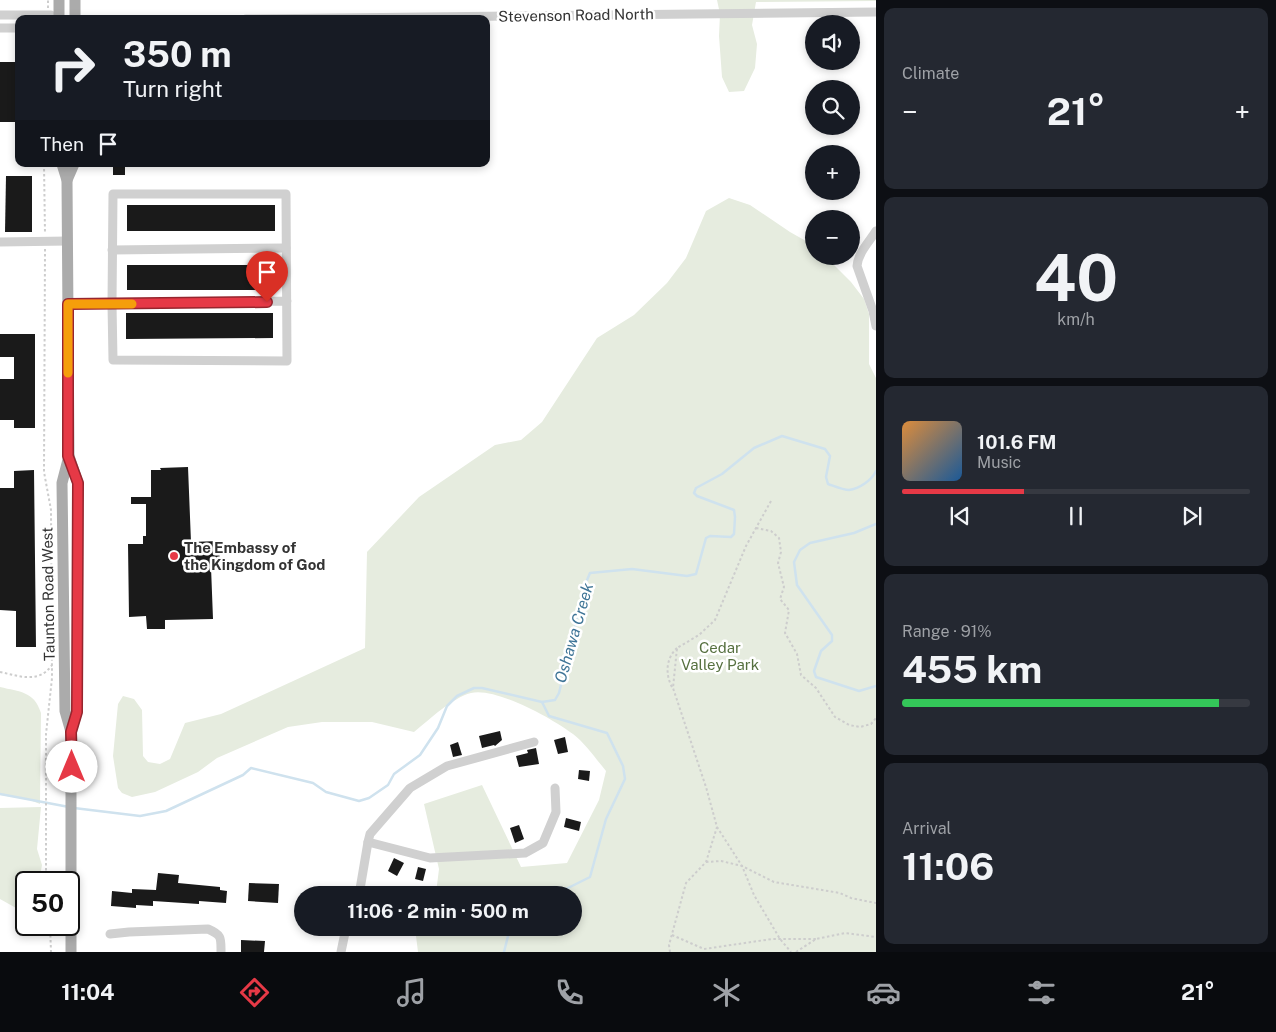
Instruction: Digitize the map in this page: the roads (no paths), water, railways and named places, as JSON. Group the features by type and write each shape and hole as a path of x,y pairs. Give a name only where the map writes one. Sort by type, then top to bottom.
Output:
{"main road":[{"path":"58,15 59,0"},
{"path":"75,0 75,15"},
{"name":"Taunton Road West","path":"63,167 67,180 68,456 62,483 62,534 65,711 71,732 72,767 71,952"},
{"name":"Taunton Road West","path":"67,180 73,167"},
{"name":"Taunton Road West","path":"68,456 78,483 77,712 71,732"}],"street":[{"name":"Stevenson Road North","path":"490,16 876,12"},
{"path":"0,15 51,15"},
{"path":"0,28 15,28"},
{"path":"113,194 286,194 286,248 287,361 113,360 113,194"},
{"path":"876,231 862,250 857,260 857,266 873,311 876,326"},
{"path":"0,242 68,241"},
{"path":"112,250 286,248"},
{"path":"68,304 287,302"},
{"path":"361,886 370,834 410,788 447,766 534,742"},
{"path":"368,842 430,858 525,853 543,843 556,812 555,788"},
{"path":"110,934 208,929 216,933 221,939 221,952"},
{"path":"341,952 344,936"}],"waterway":[{"name":"Oshawa Creek","path":"74,808 140,816 166,811 243,775 251,768 313,783 326,792 359,801 369,798 388,785 394,774 420,755 438,728 447,706 457,696 474,688 482,688 542,702 555,700 559,693 585,585 590,573 632,569 687,576 696,574 706,538 710,536 731,537 734,534 735,517 734,510 697,496 694,493 696,488 722,474 754,448 782,436 825,449 830,456 826,477 828,484 849,490 861,486 872,478 876,471"},
{"name":"Oshawa Creek","path":"876,524 854,533 810,543 800,550 794,562 797,585 832,635 832,641 821,651 814,671 816,677 859,691 876,686"},
{"path":"542,702 549,716 607,733 623,766 625,779 606,819 590,877 572,886"},
{"name":"Oshawa Creek","path":"0,794 69,807"},
{"path":"504,952 508,936"}],"place":[{"name":"The Embassy of the Kingdom of God","path":"174,556"}],"park label":[{"name":"Cedar Valley Park","path":"720,656"}]}
